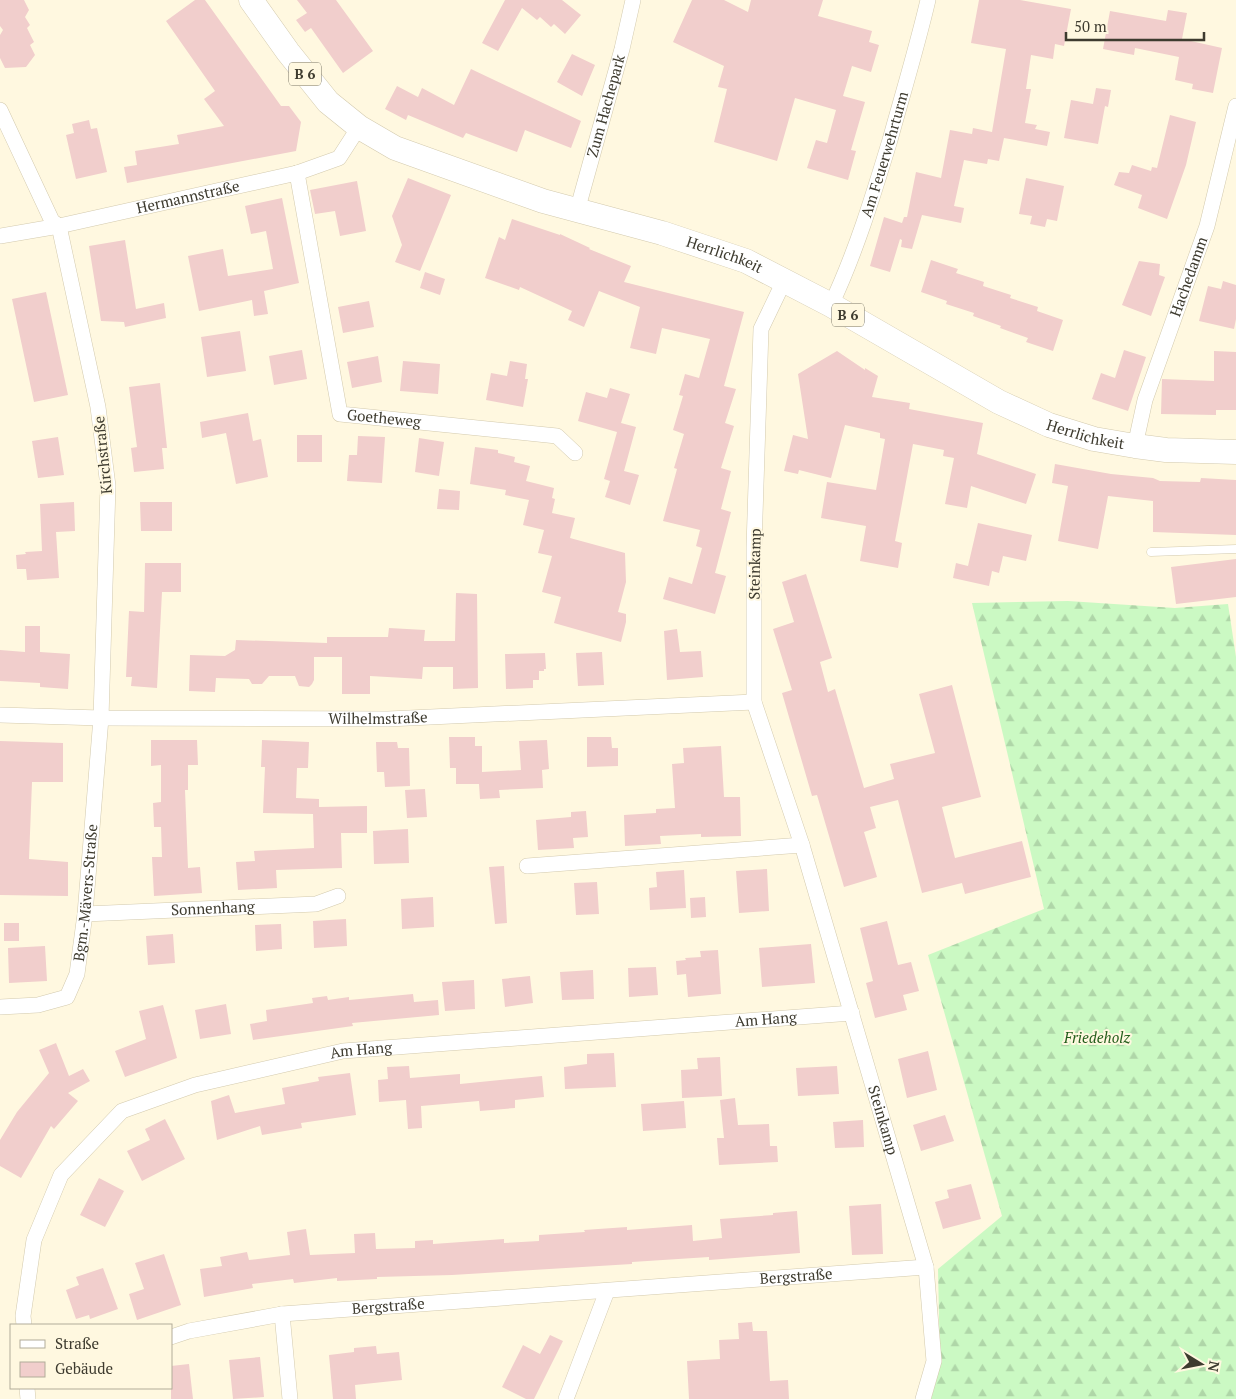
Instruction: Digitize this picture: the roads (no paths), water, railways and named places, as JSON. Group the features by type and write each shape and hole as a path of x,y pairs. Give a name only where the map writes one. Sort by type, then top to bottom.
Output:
{"main road":[{"name":"Herrlichkeit","path":"251,0 288,52 328,102 359,128 396,148 543,201 662,233 746,261 831,305 999,402 1049,425 1094,438 1135,446 1166,450 1236,452"}],"street":[{"name":"Zum Hachepark","path":"578,211 622,49 633,0"},
{"name":"Am Feuerwehrturm","path":"831,305 846,273 869,211 915,53 928,0"},
{"name":"Hachedamm","path":"1135,446 1145,400 1207,226 1236,106"},
{"path":"0,110 52,221 59,226"},
{"name":"Hermannstraße","path":"0,236 59,226 297,173 339,158 359,128"},
{"name":"Goetheweg","path":"297,173 340,414 557,436 575,453"},
{"name":"Kirchstraße","path":"59,226 98,407 108,486 101,718"},
{"name":"Steinkamp","path":"784,281 761,329 754,548 754,702 802,845 926,1268 934,1361 923,1399"},
{"name":"Wilhelmstraße","path":"0,716 388,719 754,702"},
{"name":"Bgm.-Mävers-Straße","path":"0,1007 38,1005 68,997 77,974 85,914 101,718"},
{"path":"527,866 802,845"},
{"name":"Sonnenhang","path":"85,914 316,904 338,896"},
{"name":"Am Hang","path":"24,1324 23,1316 34,1240 61,1175 122,1111 195,1085 342,1051 852,1013"},
{"name":"Bergstraße","path":"172,1337 189,1331 282,1314 926,1268"},
{"path":"566,1399 607,1290"},
{"path":"282,1314 290,1399"}],"lane":[{"path":"1151,552 1236,549"}],"park label":[{"name":"Friedeholz","path":"1097,1038"}]}
